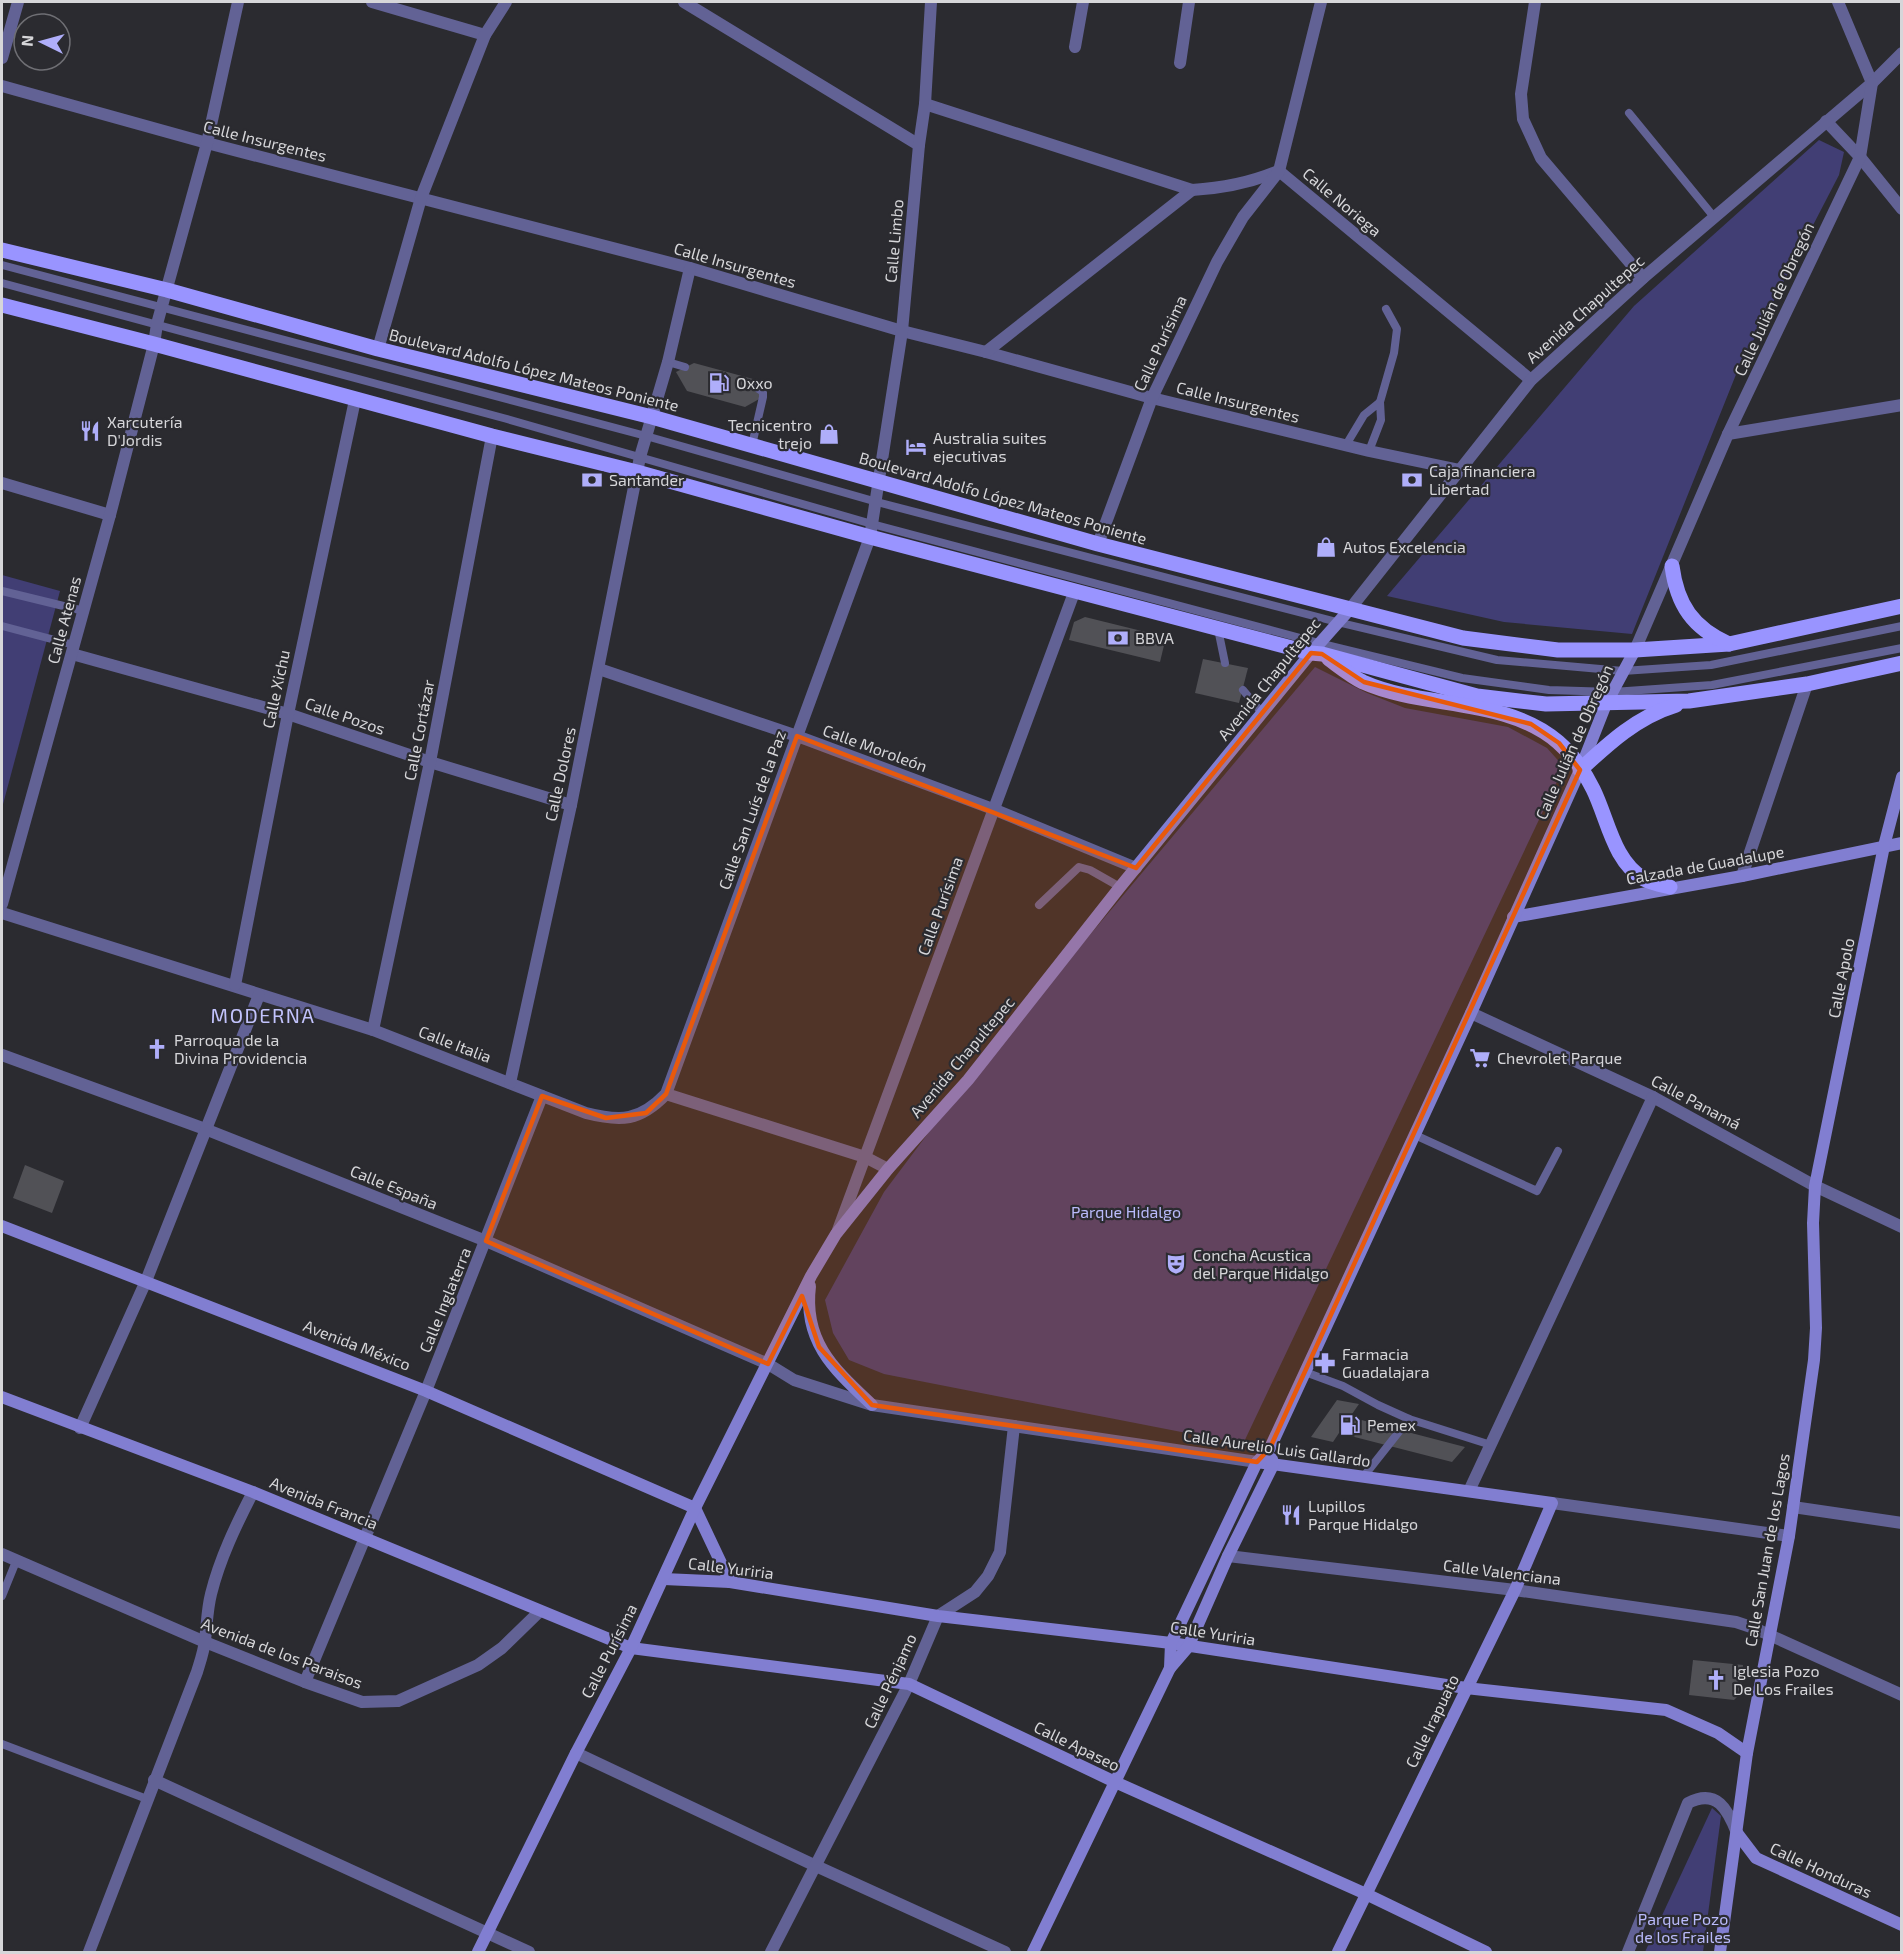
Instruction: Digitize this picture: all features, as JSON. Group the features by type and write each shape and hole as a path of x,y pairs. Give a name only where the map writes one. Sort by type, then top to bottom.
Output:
{"main road":[{"name":"Boulevard Adolfo López Mateos Poniente","path":"2,250 167,290 378,349 652,417 1098,544 1463,638 1558,650 1635,650 1729,644 1902,606"},
{"path":"2,306 154,344 492,436 639,464 1075,590 1218,628 1317,650 1477,696 1546,704 1610,698 1689,701"},
{"path":"1672,566 1674,580 1684,608 1703,630 1729,644"},
{"path":"1317,650 1364,682 1400,693 1501,714 1531,724 1559,743 1573,757 1593,789 1615,843 1626,863 1645,879 1670,887"},
{"path":"1580,770 1619,734 1641,720 1689,701 1807,684 1902,663"}],"street":[{"path":"2,58 18,2"},
{"name":"Calle Atenas","path":"2,904 110,515 154,344 157,324 207,143 238,2"},
{"path":"372,2 485,34"},
{"path":"378,349 421,198 485,34 506,2"},
{"path":"684,2 920,145"},
{"name":"Calle Limbo","path":"877,501 902,331 925,104 931,2"},
{"path":"1075,46 1083,2"},
{"path":"1179,63 1189,2"},
{"path":"1279,171 1321,2"},
{"path":"1535,2 1521,94 1521,108 1527,129 1541,158 1643,278"},
{"path":"1838,2 1872,83 1902,53"},
{"name":"Avenida Chapultepec","path":"768,1364 811,1276 836,1234 888,1169 968,1080 1120,887 1262,713 1317,650 1531,380 1643,278 1872,83"},
{"name":"Calle Julián de Obregón","path":"1171,1643 1257,1462 1270,1448 1471,1013 1610,698 1635,650 1728,434 1860,157 1872,83"},
{"name":"Calle Insurgentes","path":"2,86 207,143 690,268 902,331 1152,398 1346,446 1460,470"},
{"name":"Calle Noriega","path":"925,104 1192,190 1219,188 1255,181 1279,171 1531,380"},
{"path":"1826,121 1860,157 1902,209"},
{"name":"Calle Purísima","path":"1098,544 1152,398 1217,262 1243,217 1279,171"},
{"path":"986,352 1192,190"},
{"name":"Calle Dolores","path":"510,1083 572,805 639,464 668,362 690,268"},
{"name":"Calle Xichu","path":"235,985 288,714 355,400"},
{"path":"1728,434 1902,405"},
{"name":"Calle Cortázar","path":"373,1030 430,762 492,436"},
{"path":"2,483 110,515"},
{"name":"Calle San Luís de la Paz","path":"666,1094 871,531 877,501"},
{"name":"Calle Purísima","path":"836,1234 1075,590"},
{"name":"Calle Pozos","path":"73,649 288,714 430,762 572,805"},
{"name":"Calle Moroleón","path":"598,669 797,736 993,809 1136,868"},
{"path":"1742,876 1807,684"},
{"name":"Calle Apolo","path":"1815,1186 1884,846 1902,777"},
{"name":"Calzada de Guadalupe","path":"1514,917 1670,887 1742,876 1902,843"},
{"name":"Calle Italia","path":"2,913 373,1030 606,1119 626,1119 645,1113 666,1094"},
{"path":"80,1428 146,1281 259,994"},
{"name":"Calle Panamá","path":"1471,1013 1653,1097 1815,1186 1902,1227"},
{"name":"Calle España","path":"2,1055 205,1129 486,1241 768,1364"},
{"path":"666,1094 865,1157 888,1169"},
{"name":"Calle Inglaterra","path":"305,1682 366,1538 543,1096"},
{"path":"1469,1491 1653,1097"},
{"name":"Calle San Juan de los Lagos","path":"1720,1953 1747,1753 1789,1536 1814,1360 1816,1328 1813,1223 1815,1186"},
{"name":"Avenida México","path":"2,1226 426,1390 695,1508"},
{"path":"811,1276 808,1312 819,1347 827,1359 872,1405"},
{"name":"Calle Purísima","path":"478,1953 576,1753 631,1648 695,1508 768,1364"},
{"name":"Calle Aurelio Luis Gallardo","path":"768,1364 794,1380 872,1405 1273,1465 1789,1536"},
{"name":"Avenida Francia","path":"2,1397 253,1491 631,1648"},
{"path":"938,1616 975,1592 988,1576 1000,1552 1014,1426"},
{"path":"1033,1953 1170,1668 1188,1647 1228,1556 1273,1465 1270,1448"},
{"path":"89,1953 197,1672 219,1565 253,1491"},
{"name":"Calle Irapuato","path":"1338,1953 1515,1590 1552,1503"},
{"path":"1793,1507 1902,1523"},
{"path":"695,1508 730,1582"},
{"name":"Avenida de los Paraisos","path":"2,1554 205,1642 362,1702 398,1701 478,1665 502,1648 540,1611"},
{"name":"Calle Valenciana","path":"1228,1556 1515,1590 1736,1622 1902,1695"},
{"name":"Calle Yuriria","path":"664,1579 730,1582 938,1616 1171,1643 1466,1688 1666,1710 1718,1733 1747,1753"},
{"name":"Calle Pénjamo","path":"771,1953 909,1684 938,1616"},
{"path":"1170,1668 1171,1643"},
{"name":"Calle Apaseo","path":"631,1648 909,1684 1115,1782 1366,1894 1486,1953"},
{"path":"576,1753 1005,1953"},
{"path":"154,1780 529,1953"},
{"path":"1628,1953 1688,1803 1698,1798 1711,1798 1723,1805 1729,1812 1737,1833"},
{"name":"Calle Honduras","path":"1737,1833 1756,1858 1902,1925"}],"lane":[{"path":"1629,113 1714,217"},
{"path":"2,265 646,436 877,501 1337,622 1497,660 1623,671 1711,665 1902,626"},
{"path":"2,283 157,324 639,464"},
{"path":"1369,451 1381,420 1380,402 1394,353 1397,330 1386,309"},
{"path":"668,362 685,367"},
{"path":"752,445 763,397 763,392 757,388"},
{"path":"1346,446 1364,415 1380,402"},
{"path":"871,531 1317,650"},
{"path":"2,591 84,611"},
{"path":"2,626 73,649"},
{"path":"1218,628 1225,663"},
{"path":"1610,698 1712,685 1902,648"},
{"path":"1243,690 1262,713"},
{"path":"1040,905 1078,867 1090,870 1120,887"},
{"path":"1415,1135 1537,1191 1558,1151"},
{"path":"1305,1372 1343,1386 1409,1419 1491,1445"},
{"path":"1364,1476 1409,1419"},
{"path":"2,1596 17,1559"},
{"path":"2,1744 147,1799"}],"highlighted area":[{"path":"1311,653 1322,654 1364,682 1531,724 1559,743 1580,770 1270,1448 1257,1462 872,1405 819,1347 802,1296 768,1364 486,1241 542,1096 606,1118 646,1113 666,1094 797,736 1136,868"}],"green space":[{"path":"1819,140 1844,152 1839,175 1737,372 1632,634 1504,622 1387,596 1634,306"},
{"path":"2,575 60,591 2,808"},
{"name":"Parque Hidalgo","path":"1315,667 1367,693 1405,708 1508,727 1547,748 1564,767 1243,1444 884,1374 849,1360 833,1333 825,1300 884,1192 968,1080"},
{"name":"Parque Pozo de los Frailes","path":"1712,1808 1721,1816 1703,1952 1645,1952"}],"building":[{"name":"Oxxo","path":"694,363 753,379 761,398 745,407 687,391 676,372"},
{"name":"BBVA","path":"1085,617 1166,637 1160,662 1069,640 1074,622"},
{"path":"1203,659 1248,668 1239,703 1195,693"},
{"path":"25,1165 64,1181 52,1213 13,1198"},
{"name":"Pemex","path":"1337,1400 1359,1404 1350,1417 1465,1447 1452,1462 1339,1433 1333,1442 1311,1437"},
{"name":"Iglesia Pozo De Los Frailes","path":"1693,1660 1743,1665 1740,1694 1734,1700 1689,1695"}],"place":[{"name":"Oxxo","path":"719,383"},
{"name":"Xarcutería D'Jordis","path":"90,431"},
{"name":"Tecnicentro trejo","path":"829,434"},
{"name":"Australia suites ejecutivas","path":"916,447"},
{"name":"Santander","path":"592,480"},
{"name":"Caja financiera Libertad","path":"1412,480"},
{"name":"Autos Excelencia","path":"1326,547"},
{"name":"BBVA","path":"1118,638"},
{"name":"Parroqua de la Divina Providencia","path":"157,1049"},
{"name":"Chevrolet Parque","path":"1480,1058"},
{"name":"Concha Acustica del Parque Hidalgo","path":"1176,1264"},
{"name":"Farmacia Guadalajara","path":"1325,1363"},
{"name":"Pemex","path":"1350,1425"},
{"name":"Lupillos Parque Hidalgo","path":"1291,1515"},
{"name":"Iglesia Pozo De Los Frailes","path":"1716,1680"}],"district":[{"name":"MODERNA","path":"263,1016"}]}
